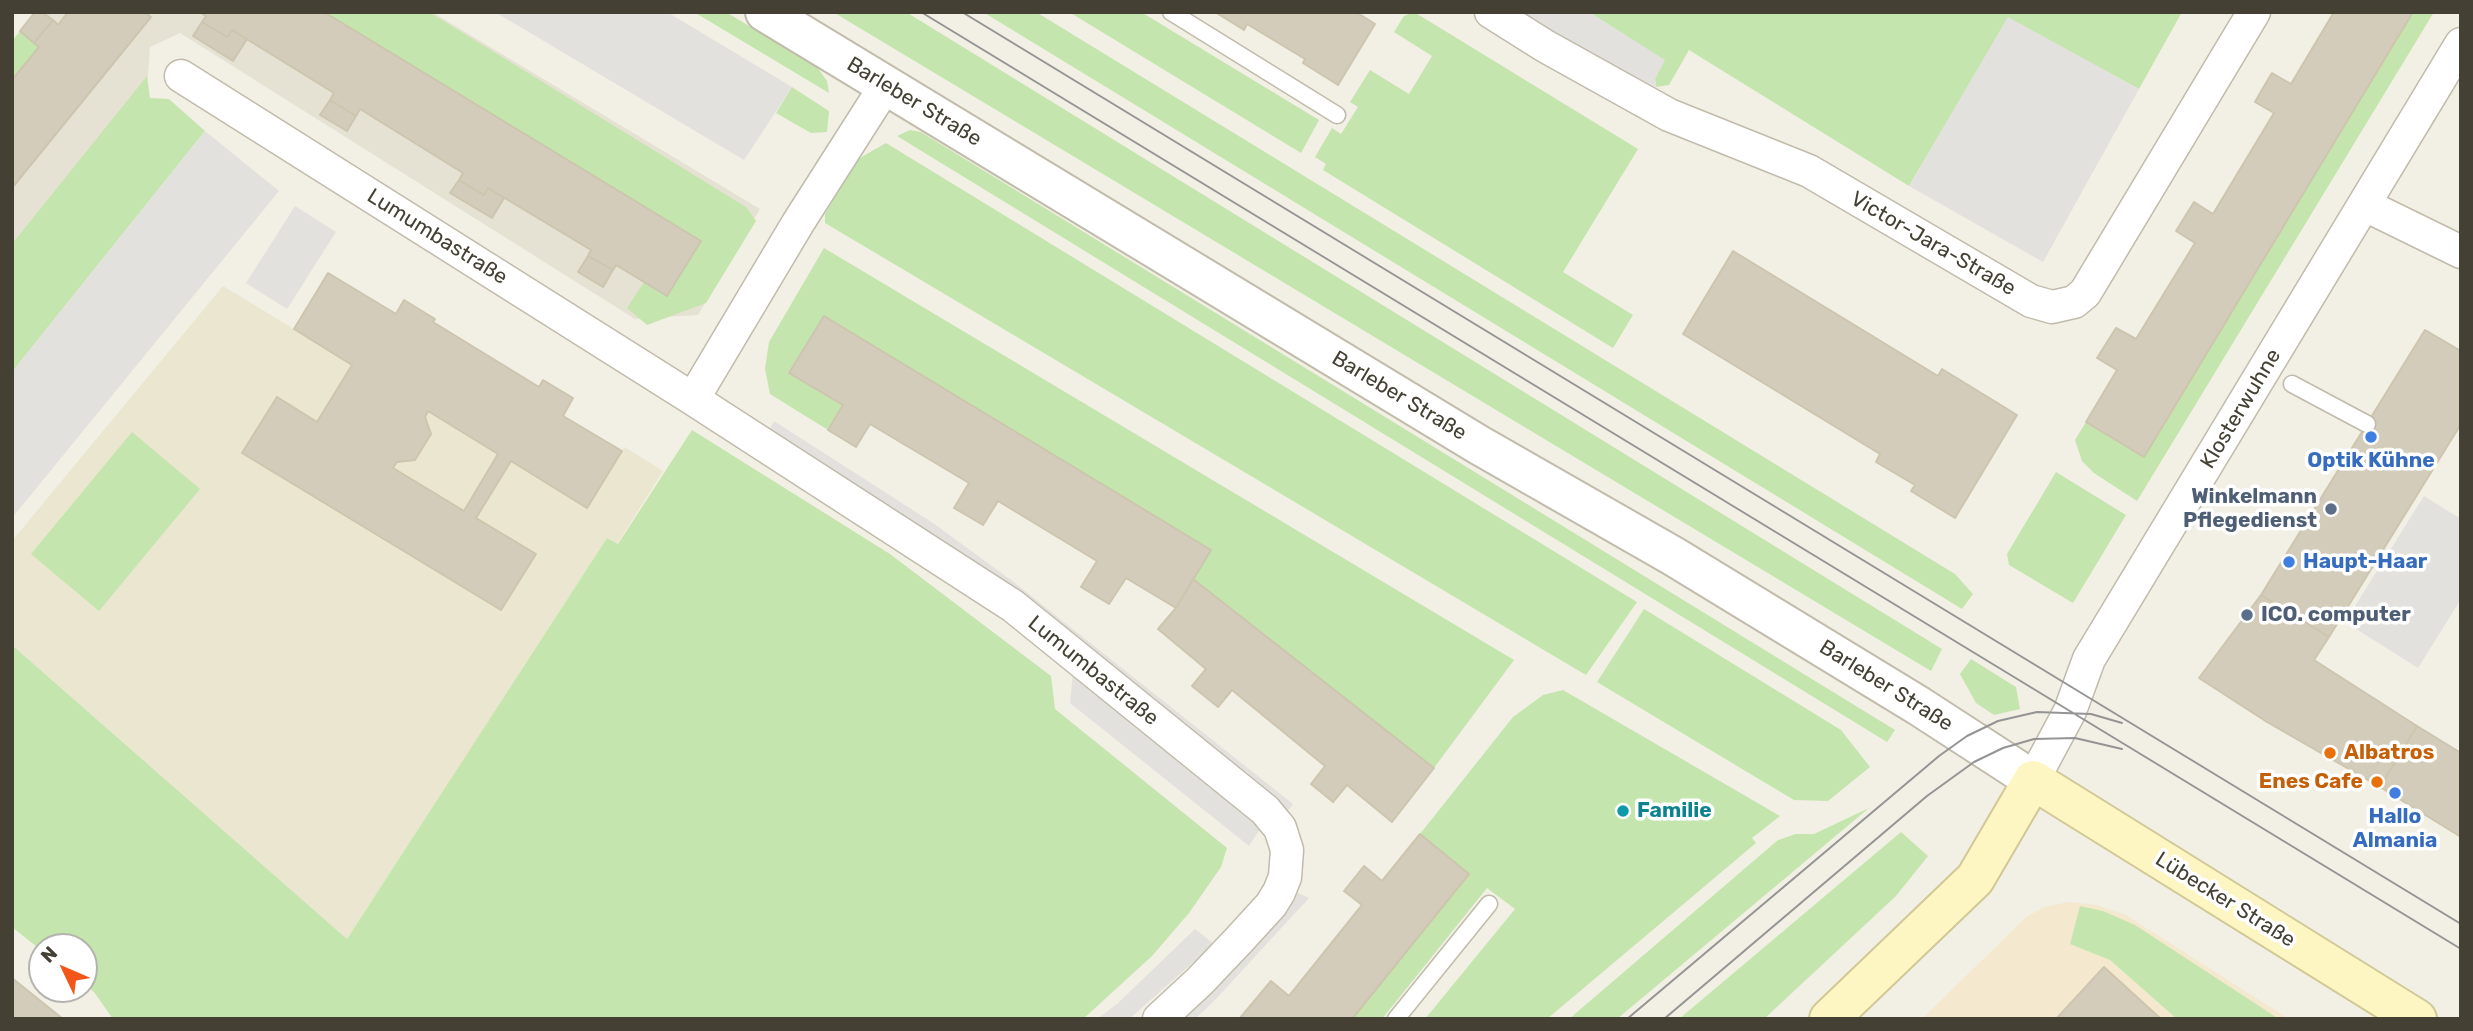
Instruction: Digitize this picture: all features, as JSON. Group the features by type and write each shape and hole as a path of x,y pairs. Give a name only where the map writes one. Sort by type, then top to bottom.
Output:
{"main road":[{"path":"1829,1019 1975,879 2033,780"},
{"name":"Lübecker Straße","path":"2033,780 2417,1019"}],"street":[{"name":"Barleber Straße","path":"765,12 1479,445 1685,563 1919,706 2033,780"},
{"name":"Victor-Jara-Straße","path":"1491,12 1648,104 1704,130 1775,155 1809,171 2031,301 2052,307 2074,302 2087,290 2254,12"},
{"name":"Klosterwuhne","path":"2033,780 2070,711 2091,656 2461,44"},
{"name":"Lumumbastraße","path":"181,76 693,399 1013,606 1275,820 1287,850 1285,877 1279,892 1271,905 1219,961 1160,1019"},
{"path":"693,399 798,223 886,85"},
{"path":"2365,205 2461,252"}],"lane":[{"path":"1171,12 1337,115"},
{"path":"2291,384 2367,424"},
{"path":"1396,1019 1489,904"}],"shaded area":[{"path":"36,12 432,12 760,209 698,315 635,319 180,33 150,47 146,102 12,364 12,42"},
{"path":"495,12 667,12 792,87 744,160"},
{"path":"1521,12 1589,12 1665,60 1655,79 1656,87 1566,42"},
{"path":"2008,17 2139,89 2043,262 1909,186"},
{"path":"205,131 279,191 12,518 12,372"},
{"path":"295,206 336,232 287,309 246,283"},
{"path":"328,273 396,314 404,300 435,319 433,323 538,387 543,380 573,398 563,416 622,451 625,447 663,471 617,544 607,538 347,939 12,645 12,541 223,286 294,329"},
{"path":"774,421 933,523 1011,580 1293,804 1287,812 769,431"},
{"path":"2424,496 2461,519 2461,599 2418,668 2345,622"},
{"path":"1073,673 1264,823 1249,846 1070,703"},
{"path":"1296,892 1309,898 1215,1000 1195,1019 1177,1019"},
{"path":"2069,902 2097,905 2126,915 2289,1019 1922,1019 2025,918 2044,907"},
{"path":"1195,929 1214,944 1129,1019 1097,1019 1117,1004"}],"green space":[{"path":"324,12 429,12 746,207 756,221 706,303 647,325 627,308 644,282 667,296 701,241"},
{"path":"694,12 726,12 817,67 827,81 829,93"},
{"path":"833,12 906,12 1942,649 1931,671"},
{"path":"983,12 1036,12 1955,574 1973,594 1962,609"},
{"path":"1069,12 1141,12 1319,120 1301,153"},
{"path":"1414,12 1638,149 1563,272 1633,315 1613,348 1323,170 1326,164 1315,157 1332,128 1341,134 1358,107 1350,102 1370,70 1409,94 1432,56 1394,32 1404,16"},
{"path":"1589,12 2182,12 2139,89 2008,18 1909,186 1689,50 1669,85 1656,87 1655,79 1664,60"},
{"path":"2413,12 2434,12 2137,501 2094,473 2082,461 2075,440 2086,422 2144,457"},
{"path":"20,31 39,47 12,80 12,41"},
{"path":"147,76 150,98 169,99 205,131 12,372 12,244"},
{"path":"792,87 829,111 827,132 811,133 776,113"},
{"path":"910,130 921,132 1895,730 1887,742 897,136"},
{"path":"886,143 1637,602 1586,675 825,223 825,214 858,159"},
{"path":"824,248 1514,660 1434,768 1193,579 1210,550 824,316 789,372 843,405 828,430 770,394 765,369 769,342"},
{"path":"692,430 890,554 1051,676 1055,709 1227,848 1221,867 1189,913 1152,956 1083,1019 113,1019 98,998 98,933 28,933 28,940 12,927 12,645 347,939 607,538 618,544"},
{"path":"132,432 200,489 99,611 31,554"},
{"path":"2056,472 2126,515 2073,603 2009,565 2007,554"},
{"path":"1644,609 1841,730 1870,767 1828,801 1794,800 1597,682"},
{"path":"1971,659 2016,687 2020,709 1994,715 1976,703 1960,674"},
{"path":"1563,690 1780,816 1752,838 1756,843 1547,1019 1425,1019 1515,909 1487,888 1382,1019 1349,1019 1466,872 1420,834 1513,717 1543,695"},
{"path":"1869,808 1617,1019 1569,1019 1778,840 1796,834 1814,834"},
{"path":"1901,832 1928,856 1896,896 1764,1019 1679,1019"},
{"path":"2080,906 2103,911 2135,925 2279,1019 2177,1019 2110,960 2070,944"}],"building":[{"path":"35,12 42,12 53,20 34,43 20,31"},
{"path":"68,12 145,12 151,17 12,188 12,80 39,47 34,43 53,20 58,25"},
{"path":"199,12 324,12 701,241 667,296 616,265 613,270 588,256 591,250 488,188 484,195 459,180 463,173 360,109 356,116 330,100 334,93 232,30 227,37 202,22 206,16"},
{"path":"1215,12 1356,12 1375,24 1338,85 1303,63 1305,59 1247,24 1244,30"},
{"path":"2334,12 2413,12 2144,457 2086,422 2117,370 2097,358 2116,328 2136,339 2195,243 2176,231 2194,202 2213,214 2274,113 2255,102 2263,88 2272,73 2291,84"},
{"path":"202,22 227,37 232,30 247,39 233,61 193,36"},
{"path":"330,100 356,116 347,131 320,115"},
{"path":"459,180 484,195 488,188 504,198 492,218 450,193"},
{"path":"1733,251 1938,376 1942,369 2017,415 1955,518 1911,491 1915,485 1876,462 1880,454 1683,334"},
{"path":"588,256 613,270 603,287 578,272"},
{"path":"328,273 396,314 404,300 435,319 433,322 539,387 543,380 573,398 563,416 622,451 587,508 511,461 476,518 536,554 501,610 242,453 277,397 317,422 352,365 294,329","holes":["428,411 498,454 464,511 393,468 397,462 415,460 431,434 425,417"]},
{"path":"824,316 1211,550 1176,608 1126,578 1109,604 1081,587 1097,561 998,501 983,525 954,508 969,483 870,424 856,447 828,430 843,405 789,373"},
{"path":"2425,330 2461,351 2461,424 2329,637 2261,595"},
{"path":"1193,579 1434,768 1392,822 1347,785 1333,802 1311,784 1325,766 1232,690 1218,707 1192,686 1206,669 1158,629 1176,608"},
{"path":"2261,595 2329,637 2314,660 2417,726 2380,787 2267,722 2199,678"},
{"path":"2417,726 2461,753 2461,837 2380,787"},
{"path":"1420,834 1469,874 1352,1019 1240,1018 1271,981 1289,996 1362,905 1344,891 1364,866 1382,881"},
{"path":"2104,967 2161,1019 2056,1019"},
{"path":"12,978 28,991 28,1003 43,1003 63,1019 12,1019"}],"tram line":[{"path":"921,12 2461,949"},
{"path":"962,12 2461,924"},
{"path":"1627,1019 1939,756 1967,736 1998,721 2037,712 2091,714 2122,723"},
{"path":"1664,1019 1927,796 1974,762 2003,748 2034,739 2075,738 2122,749"}],"place":[{"name":"Optik Kühne","path":"2371,437"},
{"name":"Winkelmann Pflegedienst","path":"2331,509"},
{"name":"Haupt-Haar","path":"2289,562"},
{"name":"ICO. computer","path":"2247,615"},
{"name":"Albatros","path":"2330,753"},
{"name":"Enes Cafe","path":"2377,782"},
{"name":"Hallo Almania","path":"2395,793"},
{"name":"Familie","path":"1623,811"}]}
